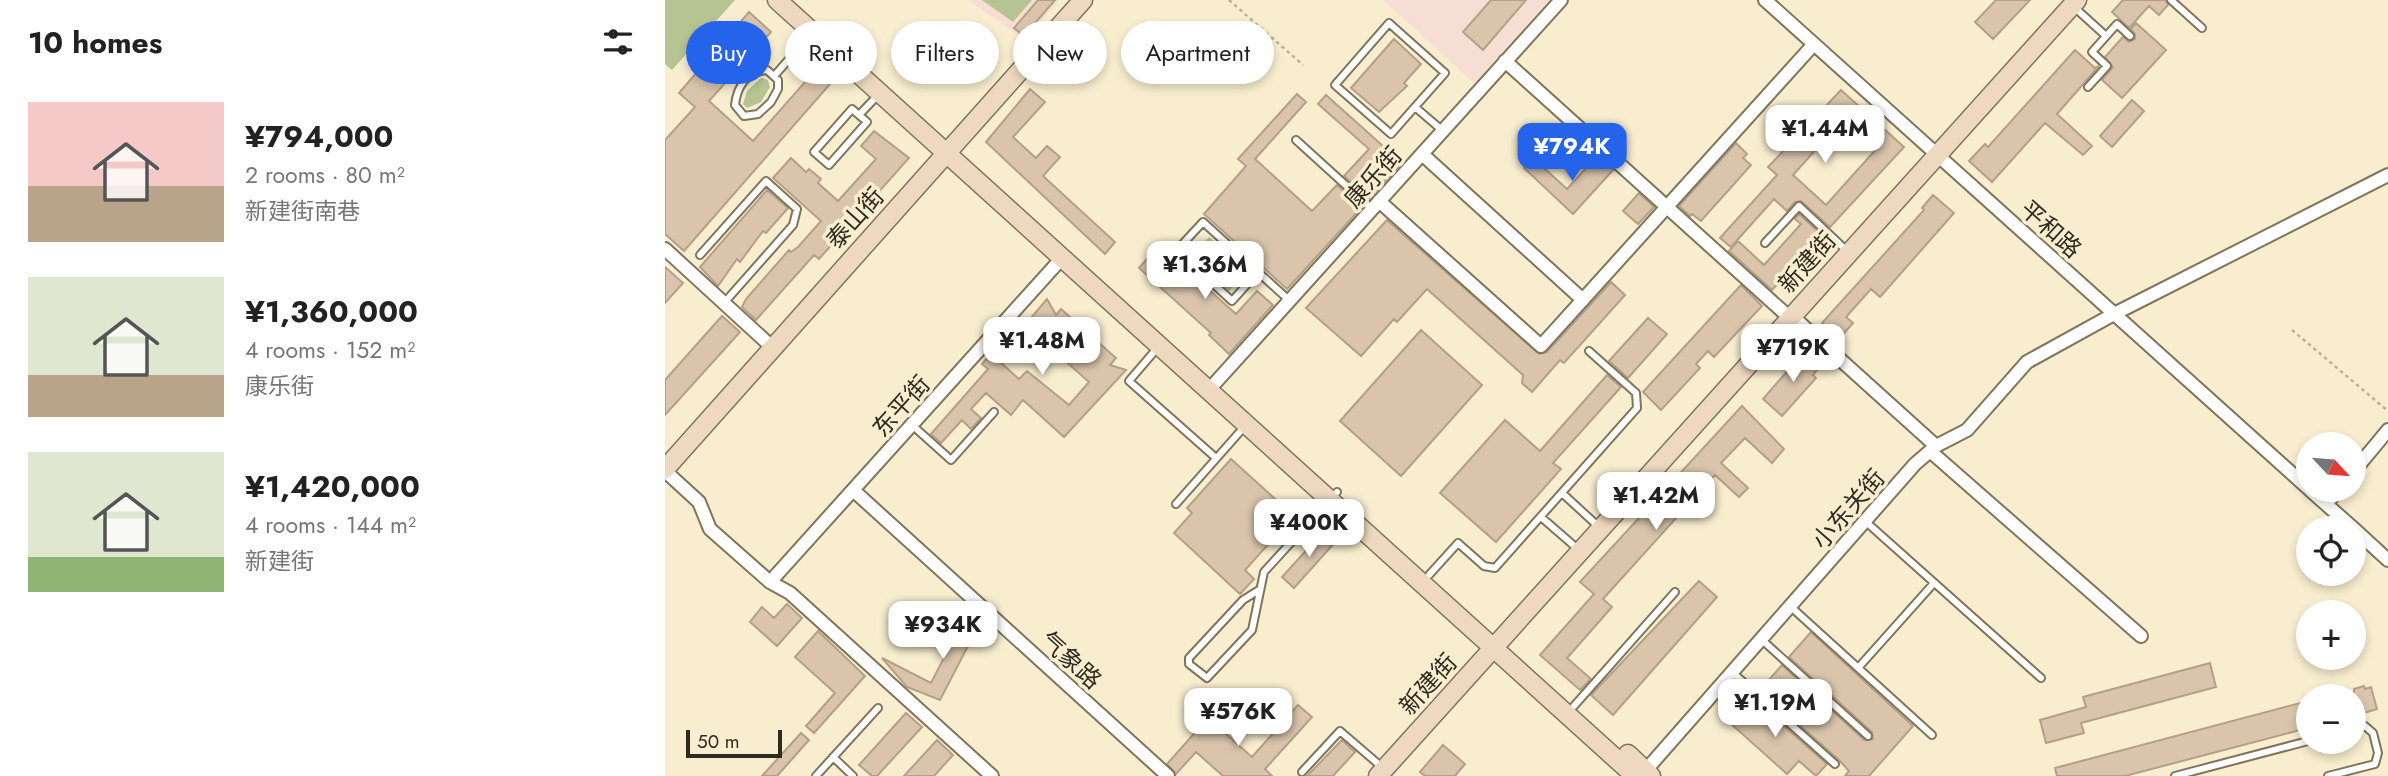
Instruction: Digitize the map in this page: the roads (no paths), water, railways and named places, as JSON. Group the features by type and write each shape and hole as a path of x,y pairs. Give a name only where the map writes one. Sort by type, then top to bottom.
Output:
{"main road":[{"path":"777,0 799,21"},
{"path":"793,0 1062,258 1246,424 1429,575 1497,644 1574,706 1644,774"},
{"name":"泰山街","path":"665,470 1083,0"},
{"name":"新建街","path":"1381,773 2074,3"},
{"path":"869,84 949,149 1216,383 1333,496 1644,774"}],"street":[{"name":"康乐街","path":"1216,383 1561,0"},
{"name":"平和路","path":"1765,0 2296,477"},
{"path":"1376,205 1541,346 1814,44"},
{"path":"1505,61 2141,636"},
{"path":"1422,154 1583,300"},
{"name":"小东关街","path":"1644,774 1865,521 1933,448 1967,430 2027,362 2114,314 2388,175"},
{"path":"665,249 773,348"},
{"name":"东平街","path":"770,582 1062,258"},
{"path":"2366,457 2388,430"},
{"path":"665,470 699,502 710,529 770,582 790,593 992,776"},
{"name":"气象路","path":"853,490 1168,776"},
{"name":"平和路","path":"2324,502 2339,516"},
{"name":"平和路","path":"2366,541 2388,560"}],"lane":[{"path":"2171,0 2202,28"},
{"path":"2074,3 2106,36"},
{"path":"1389,23 1445,73 1415,107 1391,134 1335,85 1389,23"},
{"path":"2088,87 2107,65 2092,52 2117,24 2130,36"},
{"path":"775,75 785,64"},
{"path":"767,70 775,75 778,89 771,102 758,114 744,116 735,105 736,96 746,78 767,70"},
{"path":"859,116 879,93"},
{"path":"1415,107 1443,131"},
{"path":"852,109 859,116 867,122 829,165 814,152 852,109"},
{"path":"1296,140 1376,205"},
{"path":"700,255 766,181 797,209 793,225 724,303"},
{"path":"1765,243 1799,206 1849,253"},
{"path":"1258,272 1232,301 1177,250 1203,222 1290,301"},
{"path":"1160,346 1129,381 1216,458"},
{"path":"1429,575 1458,542 1484,566 1495,568 1637,408 1639,400 1636,393 1589,351"},
{"path":"912,425 951,460 993,412"},
{"path":"1176,504 1246,424"},
{"path":"1562,493 1601,528"},
{"path":"1259,590 1244,600 1189,658 1189,664 1201,676 1207,678 1252,629 1265,572 1333,496"},
{"path":"1541,517 1580,551"},
{"path":"1865,521 2041,678"},
{"path":"1858,668 1934,583"},
{"path":"1574,706 1675,592"},
{"path":"1790,606 1932,735"},
{"path":"1761,639 1868,736"},
{"path":"1732,672 1835,764"},
{"path":"816,776 878,708"},
{"path":"2328,776 2375,764 2377,759 2373,733 2366,727"},
{"path":"1302,772 1340,732 1381,773"},
{"path":"2175,776 2296,744"},
{"path":"833,757 853,776"}]}
